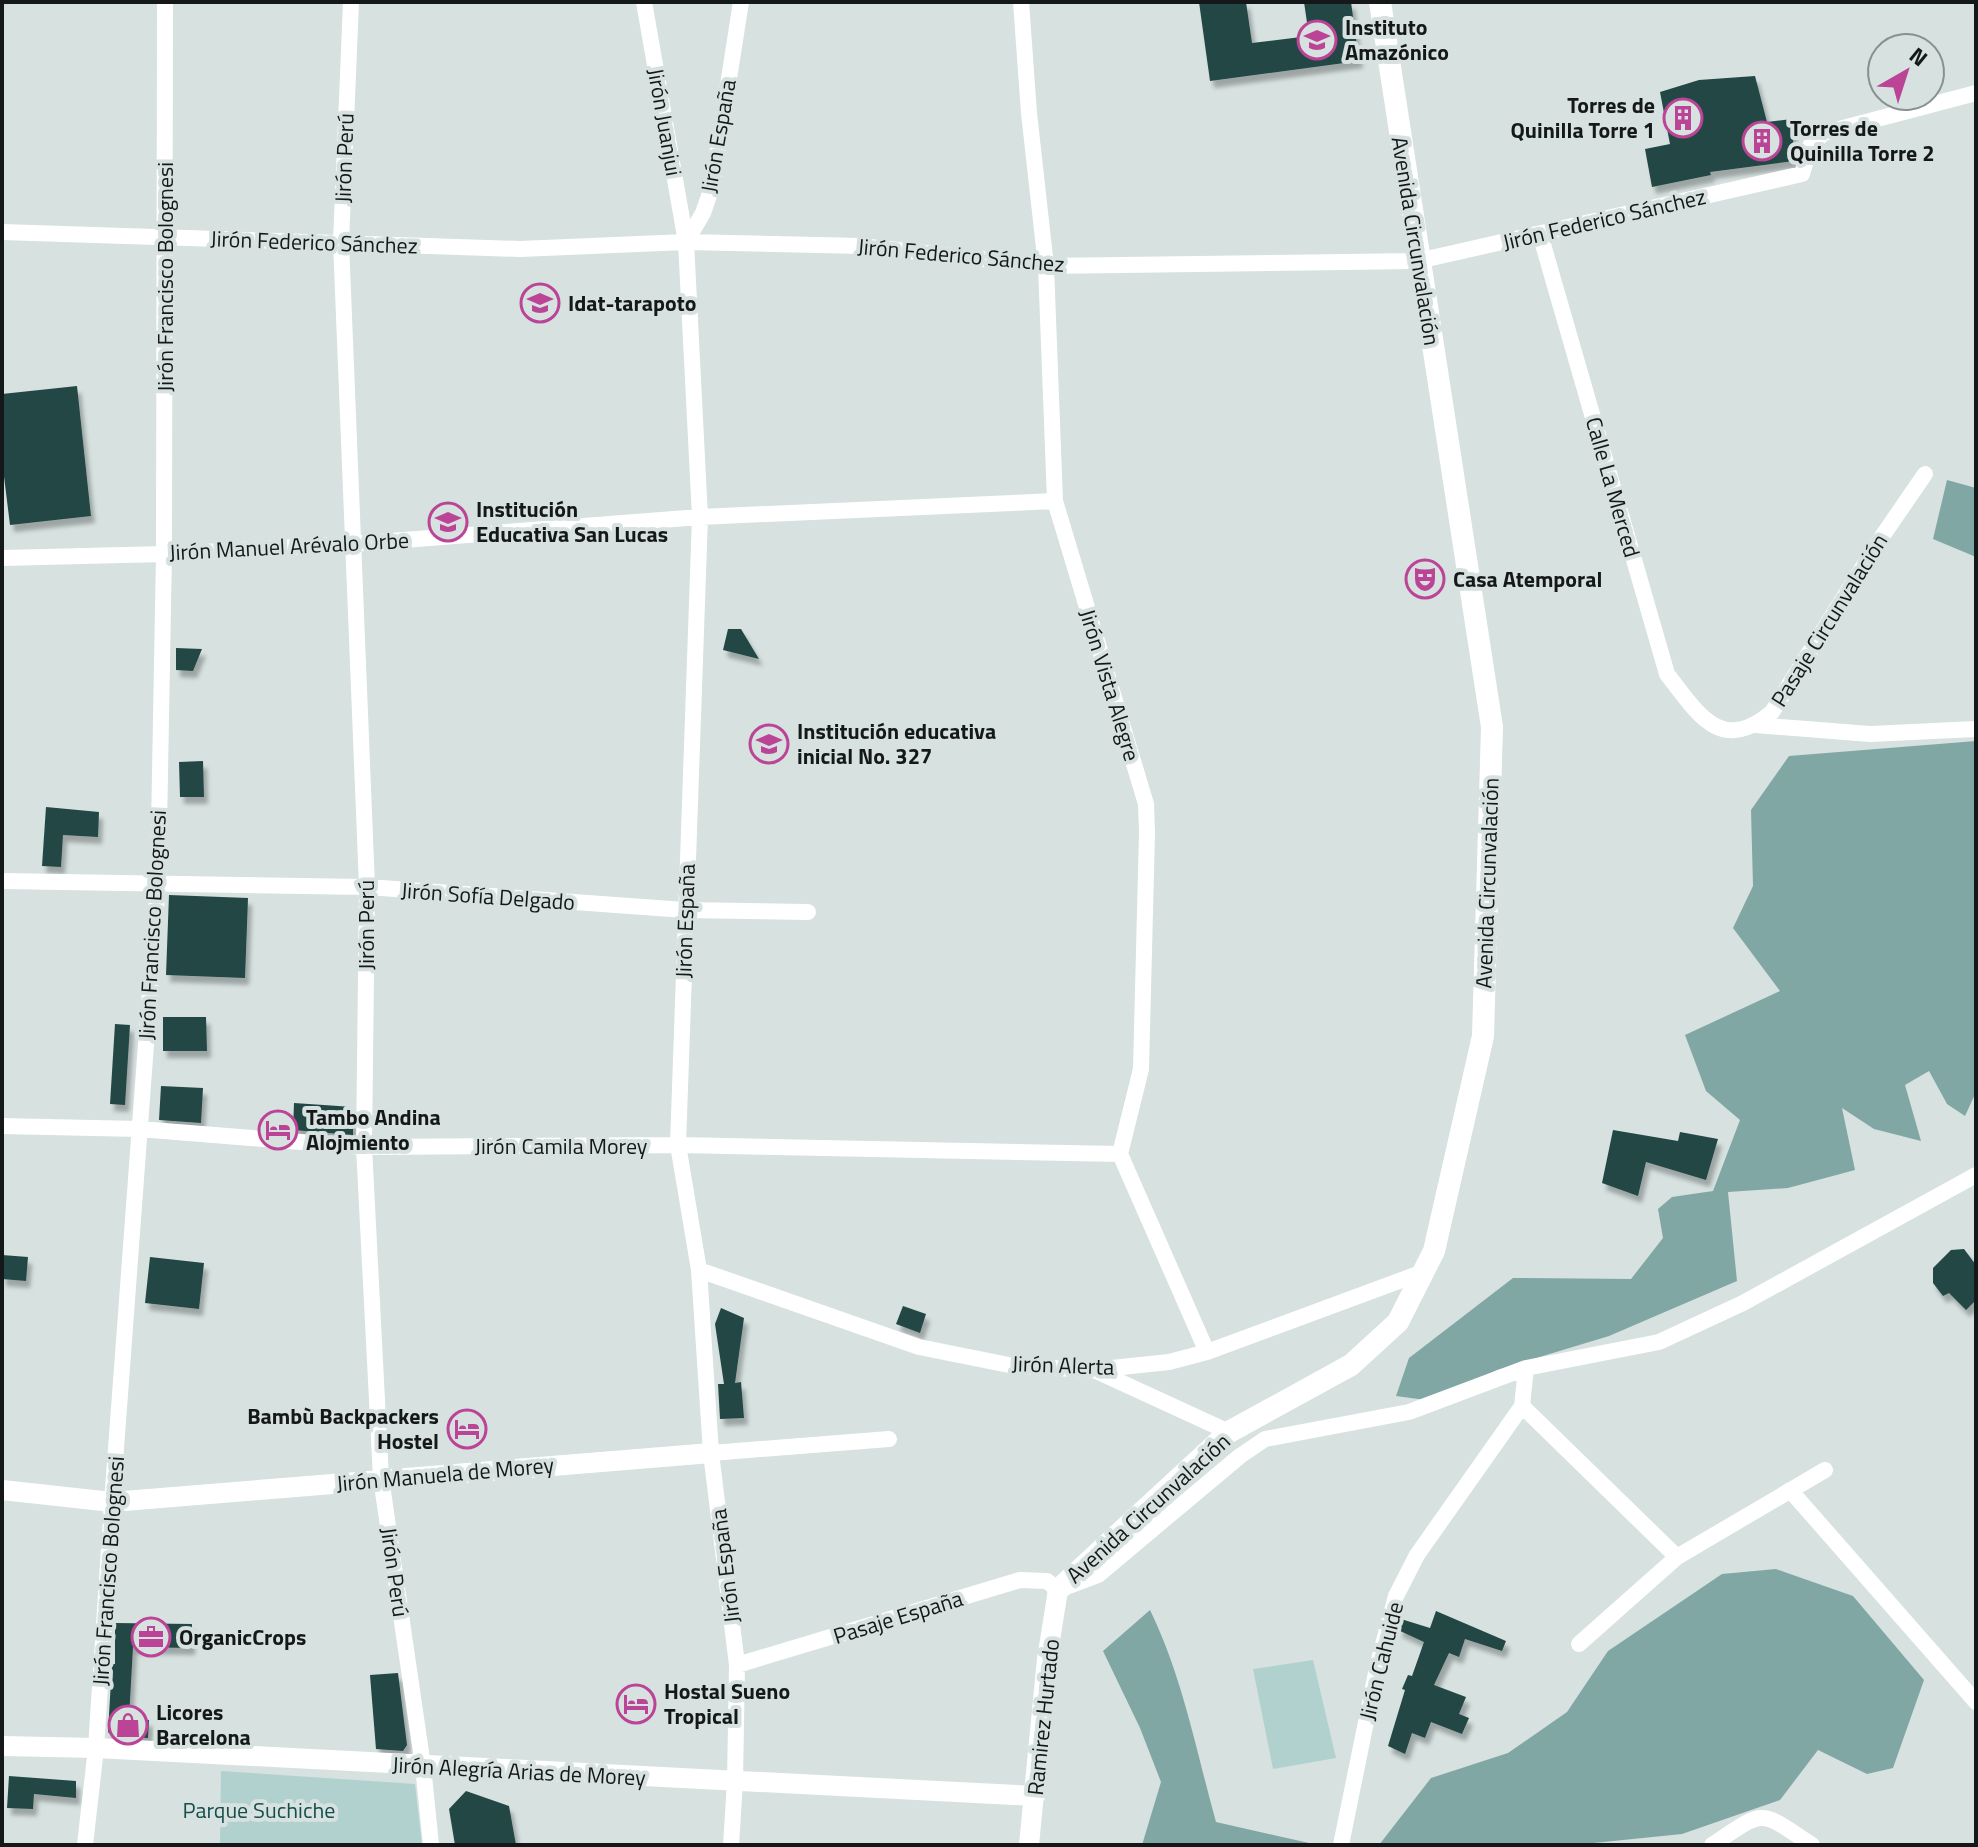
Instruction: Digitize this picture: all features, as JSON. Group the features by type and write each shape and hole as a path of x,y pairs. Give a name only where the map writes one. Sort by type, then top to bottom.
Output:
{"main road":[{"name":"Avenida Circunvalación","path":"1058,1590 1229,1432 1351,1365 1398,1322 1434,1251 1483,1036 1492,727 1380,2"}],"street":[{"name":"Jirón Francisco Bolognesi","path":"85,1845 96,1748 158,883 164,554 165,2"},
{"name":"Jirón Perú","path":"351,2 341,242 367,887 364,1147 381,1478 423,1766 431,1845"},
{"name":"Jirón Juanjui","path":"644,2 686,242"},
{"name":"Jirón España","path":"731,1845 737,1665 711,1453 699,1270 678,1145 700,517 686,242 703,213 712,187 741,2"},
{"name":"Jirón Vista Alegre","path":"1021,2 1029,113 1046,266 1055,501 1146,804 1141,1069 1120,1154"},
{"name":"Jirón Federico Sánchez","path":"2,232 520,249 686,242 861,246 1046,266 1418,261 1802,174 1810,146 1824,133 1976,93"},
{"name":"Calle La Merced","path":"1540,234 1667,674 1692,707 1712,725"},
{"name":"Pasaje Circunvalación","path":"1712,725 1738,731 1756,725 1772,712 1881,538 1925,474"},
{"name":"Jirón Manuel Arévalo Orbe","path":"2,558 164,554 352,544 700,517 1055,501"},
{"path":"1756,725 1870,734 1976,729"},
{"name":"Jirón Sofía Delgado","path":"2,881 367,887 685,910 808,912"},
{"name":"Jirón Camila Morey","path":"2,1126 139,1129 364,1147 678,1145 1120,1154"},
{"path":"1120,1154 1207,1352"},
{"path":"1058,1590 1098,1575 1240,1456 1265,1439 1409,1412 1526,1368 1659,1342 1743,1303 1976,1175"},
{"name":"Jirón Alerta","path":"699,1270 919,1347 1014,1366 1093,1370 1169,1362 1207,1352 1426,1271"},
{"name":"Jirón Cahuide","path":"1341,1845 1378,1663 1396,1596 1417,1555 1522,1406 1526,1368"},
{"path":"1093,1370 1229,1432"},
{"path":"1522,1406 1677,1557"},
{"name":"Jirón Manuela de Morey","path":"2,1490 112,1502 889,1439"},
{"path":"1579,1644 1677,1557 1825,1470"},
{"path":"1790,1490 1976,1702"},
{"name":"Pasaje España","path":"737,1665 1020,1580 1047,1581 1058,1590"},
{"name":"Ramirez Hurtado","path":"1029,1845 1047,1659 1058,1590"},
{"name":"Jirón Alegría Arias de Morey","path":"2,1746 96,1748 1035,1796"},
{"path":"1712,1845 1752,1818 1761,1817 1771,1817 1812,1845"}],"green space":[{"path":"1313,1660 1336,1758 1273,1769 1253,1669"},
{"name":"Parque Suchiche","path":"221,1771 415,1784 422,1845 220,1845"}],"shaded area":[{"path":"1947,480 1976,488 1976,557 1933,539"},
{"path":"1976,741 1976,1092 1965,1116 1947,1104 1929,1071 1905,1085 1921,1141 1874,1129 1842,1108 1855,1170 1788,1188 1728,1192 1737,1281 1609,1336 1497,1370 1433,1401 1396,1396 1409,1358 1513,1278 1631,1279 1663,1238 1658,1209 1672,1197 1713,1191 1740,1120 1706,1091 1685,1035 1780,991 1733,928 1753,886 1751,810 1789,756"},
{"path":"1776,1569 1853,1596 1924,1680 1893,1768 1867,1774 1818,1750 1780,1800 1682,1834 1574,1845 1379,1845 1431,1778 1508,1753 1567,1712 1608,1651 1722,1574"},
{"path":"1150,1610 1180,1688 1216,1822 1318,1845 1142,1845 1161,1782 1140,1728 1103,1651"}],"building":[{"name":"Instituto Amazónico","path":"1199,2 1246,2 1252,43 1309,36 1304,2 1351,2 1359,61 1210,81"},
{"path":"1755,76 1767,122 1792,119 1794,161 1710,172 1711,175 1652,187 1645,149 1670,144 1660,92 1699,80"},
{"path":"77,386 91,516 10,525 2,460 2,394"},
{"path":"728,629 741,629 759,659 723,650"},
{"path":"176,648 202,649 193,671 176,670"},
{"path":"203,761 204,797 180,797 179,762"},
{"path":"46,807 99,812 98,837 63,835 61,867 42,866"},
{"path":"169,895 248,898 245,978 166,975"},
{"path":"163,1017 206,1017 207,1051 163,1051"},
{"path":"115,1024 130,1025 125,1105 110,1104"},
{"path":"161,1086 203,1088 201,1123 159,1120"},
{"path":"294,1103 353,1107 353,1135 293,1130"},
{"path":"1613,1130 1678,1141 1680,1132 1718,1139 1706,1180 1646,1162 1638,1196 1602,1183"},
{"path":"1964,1249 1976,1265 1976,1300 1966,1310 1949,1293 1943,1296 1933,1283 1933,1268 1951,1250"},
{"path":"2,1255 28,1257 26,1281 2,1279"},
{"path":"150,1257 204,1263 199,1309 145,1303"},
{"path":"903,1306 926,1314 920,1333 896,1324"},
{"path":"721,1308 744,1318 735,1383 741,1382 744,1418 720,1419 718,1384 724,1384 715,1324"},
{"path":"1436,1611 1506,1641 1502,1651 1465,1639 1459,1657 1449,1653 1434,1685 1466,1697 1459,1714 1469,1718 1462,1734 1431,1722 1425,1738 1412,1733 1405,1754 1388,1746 1405,1690 1402,1689 1408,1675 1412,1676 1424,1642 1398,1630 1401,1619 1430,1628"},
{"path":"115,1623 192,1624 191,1648 133,1647 129,1718 149,1720 148,1738 112,1736 108,1732 112,1664 115,1664"},
{"path":"398,1673 407,1745 403,1751 376,1749 370,1675"},
{"path":"9,1776 76,1781 76,1798 34,1794 33,1809 7,1808"},
{"path":"466,1791 509,1806 516,1845 455,1845 449,1809"}],"place":[{"name":"Instituto Amazónico","path":"1317,40"},
{"name":"Torres de Quinilla Torre 1","path":"1683,118"},
{"name":"Torres de Quinilla Torre 2","path":"1762,141"},
{"name":"Idat-tarapoto","path":"540,303"},
{"name":"Institución Educativa San Lucas","path":"448,522"},
{"name":"Casa Atemporal","path":"1425,579"},
{"name":"Institución educativa inicial No. 327","path":"769,744"},
{"name":"Tambo Andina Alojmiento","path":"278,1130"},
{"name":"Bambù Backpackers Hostel","path":"467,1429"},
{"name":"OrganicCrops","path":"151,1637"},
{"name":"Hostal Sueno Tropical","path":"636,1704"},
{"name":"Licores Barcelona","path":"128,1725"}]}
